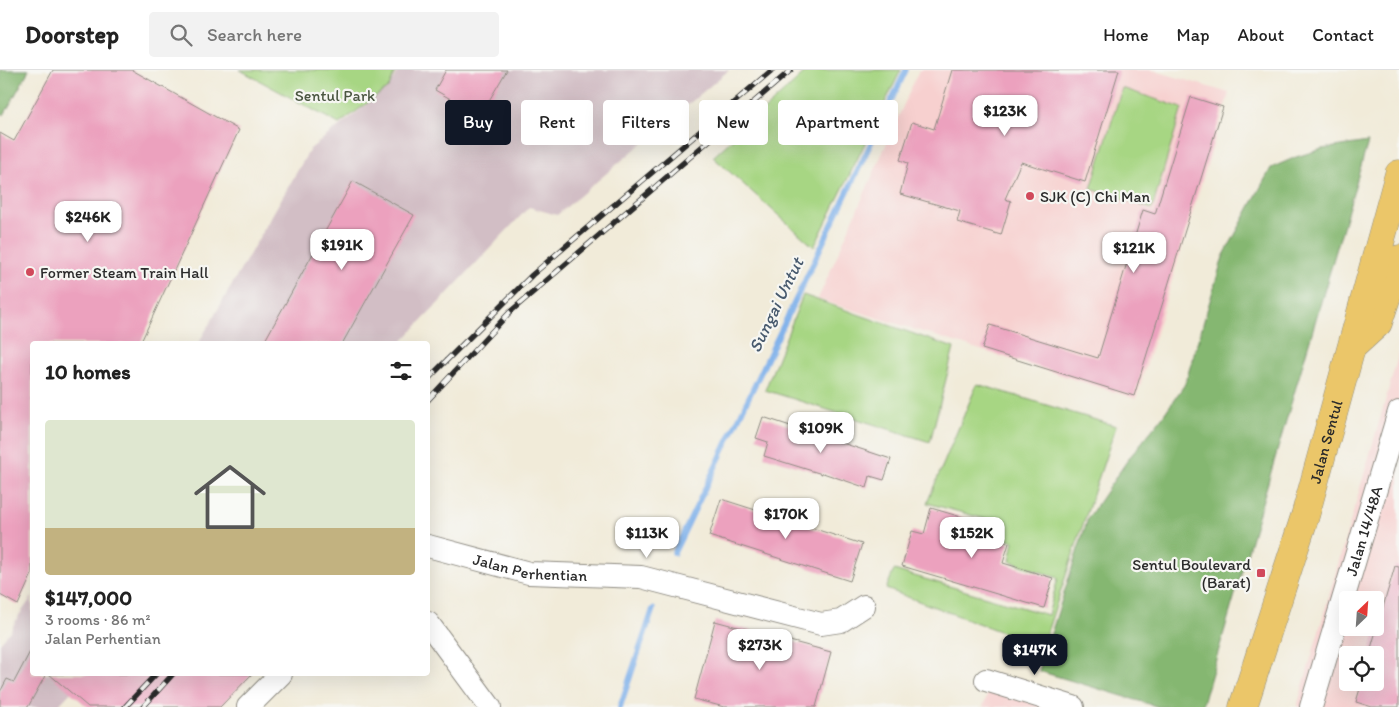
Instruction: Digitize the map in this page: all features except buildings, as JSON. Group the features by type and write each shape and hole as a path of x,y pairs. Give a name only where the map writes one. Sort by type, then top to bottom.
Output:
{"main road":[{"name":"Jalan Sentul","path":"1244,707 1305,516 1399,174"},
{"path":"1351,348 1378,323 1399,259"}],"street":[{"name":"Jalan 14/48A","path":"1311,707 1390,472 1399,412"},
{"name":"Jalan Perhentian","path":"430,547 529,573 642,577 821,624 841,621 864,606"},
{"path":"430,622 490,707"},
{"path":"248,707 279,676"},
{"path":"986,680 1073,707"}],"shaded area":[{"path":"398,70 729,70 689,104 689,100 603,100 603,145 640,145 557,215 529,207 403,341 200,341 310,149 389,87"},
{"name":"SJK (C) Chi Man","path":"919,70 1152,70 1229,93 1136,399 818,299 886,145 898,145 898,118"},
{"path":"1399,353 1399,707 1297,707"},
{"path":"30,600 30,676 86,676 57,707 0,707 0,643 11,630"},
{"path":"989,690 1047,707 983,707"}],"green space":[{"path":"0,70 29,70 4,115 0,113"},
{"name":"Sentul Park","path":"240,70 396,70 389,87 339,124"},
{"path":"808,70 901,70 886,100 778,100 778,145 864,145 814,247 713,157 726,145 768,145 768,107"},
{"path":"1122,88 1182,108 1152,209 1091,189"},
{"path":"1368,142 1202,707 1159,707 1039,671 1088,518 1129,458 1160,420 1185,384 1223,257 1271,168 1296,157 1322,149"},
{"path":"803,295 954,348 930,442 765,390"},
{"path":"977,384 1116,426 1042,647 886,589 894,570 1048,615 1058,578 1010,561 1014,541 986,533 989,520 927,503"}],"waterway":[{"name":"Sungai Untut","path":"674,553 906,70"},
{"name":"Sungai Untut","path":"620,707 653,609"}],"railway":[{"path":"430,377 532,275 772,70"},
{"path":"430,398 510,312 791,70"},
{"path":"125,707 154,676"},
{"path":"143,707 171,676"}],"place":[{"name":"SJK (C) Chi Man","path":"1030,196"},
{"name":"Former Steam Train Hall","path":"30,272"},
{"name":"Sentul Boulevard (Barat)","path":"1261,573"}]}
